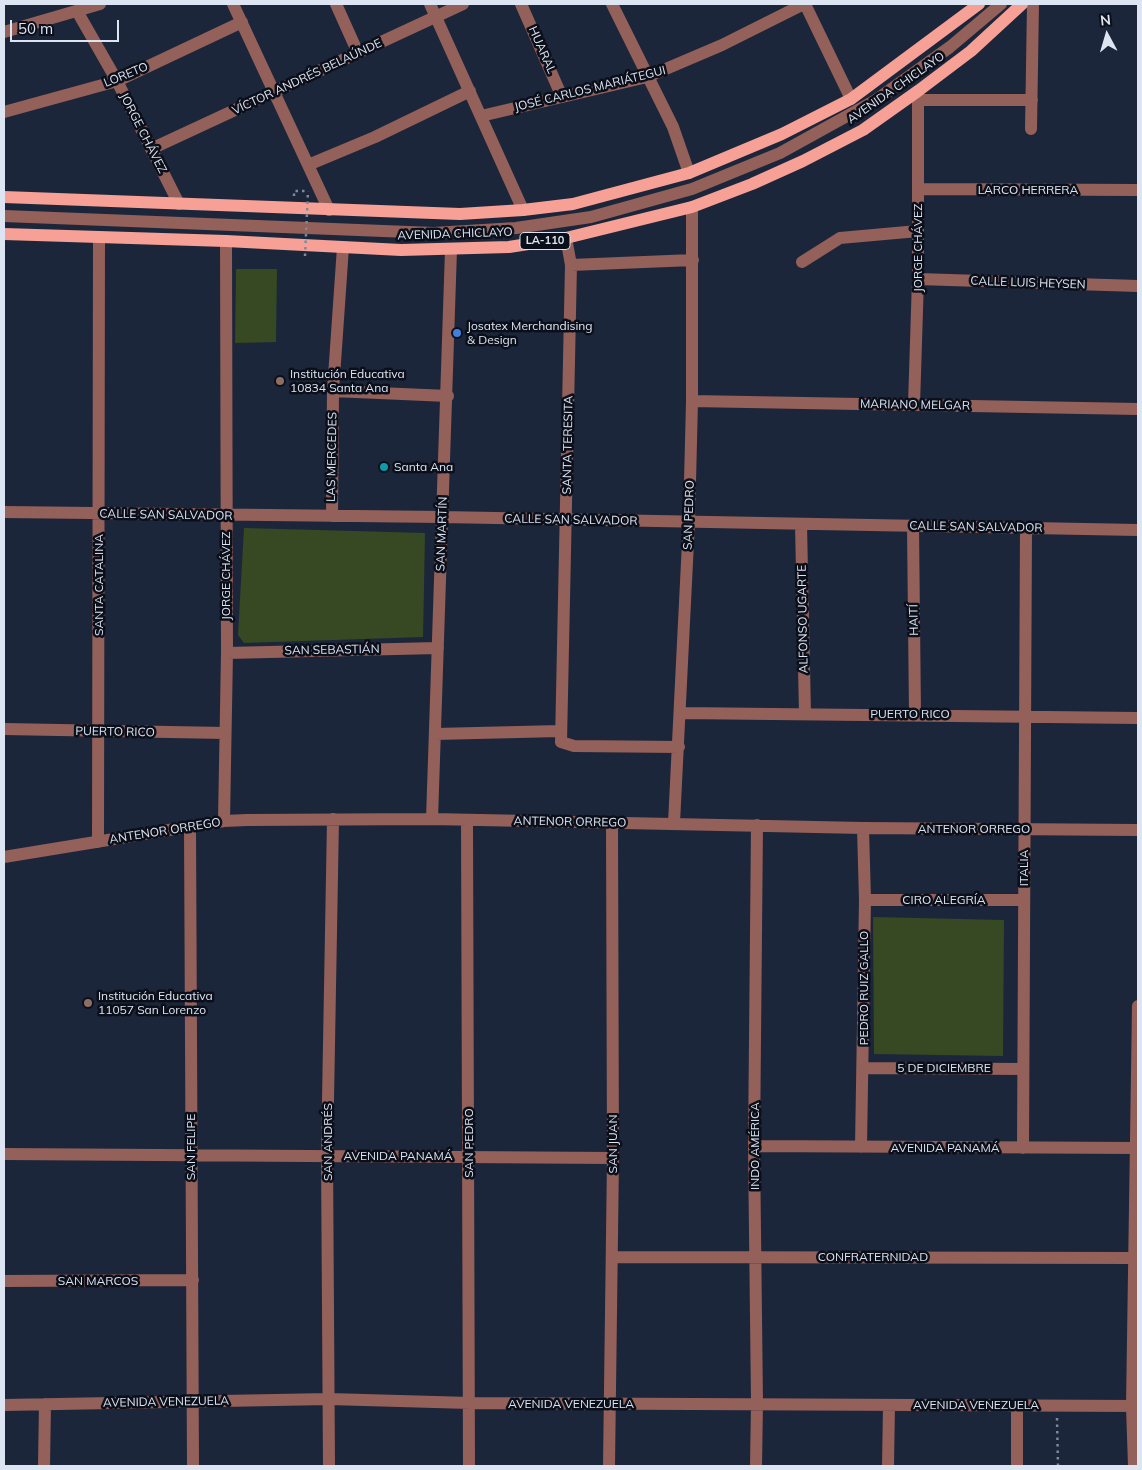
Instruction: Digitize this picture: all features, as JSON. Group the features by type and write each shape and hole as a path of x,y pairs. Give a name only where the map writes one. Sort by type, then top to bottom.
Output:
{"main road":[{"name":"AVENIDA CHICLAYO","path":"4,197 460,214 523,210 572,204 689,173 782,134 851,99 979,4"},
{"name":"AVENIDA CHICLAYO","path":"4,234 451,250 509,246 566,238 692,207 752,184 803,161 862,130 918,96 1022,4"}],"street":[{"path":"4,32 100,4"},
{"path":"234,4 329,210"},
{"path":"336,4 358,53"},
{"path":"430,4 523,210"},
{"name":"VÍCTOR ANDRÉS BELAÚNDE","path":"151,150 463,4"},
{"name":"HUARAL","path":"521,4 562,97"},
{"path":"612,4 673,127 689,173"},
{"path":"805,4 851,99"},
{"name":"JOSÉ CARLOS MARIÁTEGUI","path":"481,116 648,77 722,45 805,4"},
{"name":"AVENIDA CHICLAYO","path":"4,216 434,233 516,228 591,217 692,188 780,153 884,95 950,48 1001,4"},
{"path":"1031,129 1033,4"},
{"name":"JORGE CHÁVEZ","path":"77,11 117,81 179,204"},
{"name":"LORETO","path":"4,112 117,81 242,22"},
{"path":"308,165 374,137 470,91"},
{"path":"918,96 1032,100"},
{"name":"JORGE CHÁVEZ","path":"914,405 918,279 918,96"},
{"name":"LARCO HERRERA","path":"918,189 1138,190"},
{"name":"SAN PEDRO","path":"674,823 690,522 692,207"},
{"path":"802,262 840,238 918,232"},
{"name":"SANTA CATALINA","path":"98,842 99,237"},
{"name":"SANTA TERESITA","path":"560,736 571,264 566,238"},
{"name":"JORGE CHÁVEZ","path":"224,821 227,653 226,241"},
{"name":"LAS MERCEDES","path":"332,516 333,391 343,247"},
{"name":"SAN MARTÍN","path":"432,819 448,396 451,250"},
{"path":"571,264 693,260"},
{"name":"CALLE LUIS HEYSEN","path":"918,279 1138,286"},
{"path":"333,391 448,396"},
{"name":"MARIANO MELGAR","path":"692,401 1138,409"},
{"name":"CALLE SAN SALVADOR","path":"4,512 442,517 1138,530"},
{"name":"ALFONSO UGARTE","path":"801,524 804,714"},
{"name":"HAITÍ","path":"913,526 915,714"},
{"name":"ITALIA","path":"1023,1148 1026,529"},
{"name":"SAN SEBASTIÁN","path":"227,653 438,648"},
{"name":"PUERTO RICO","path":"681,714 915,714 1138,718"},
{"name":"PUERTO RICO","path":"4,729 225,733"},
{"path":"435,734 560,736 574,746 679,747"},
{"name":"ANTENOR ORREGO","path":"4,857 224,821 332,818 863,828 1138,830"},
{"name":"SAN ANDRÉS","path":"329,1466 327,1156 332,818"},
{"name":"SAN PEDRO","path":"467,820 469,1466"},
{"name":"SAN JUAN","path":"609,1466 613,1158 612,822"},
{"name":"INDO AMÉRICA","path":"756,1466 754,1146 757,825"},
{"name":"SAN FELIPE","path":"190,828 190,1155 193,1280 193,1466"},
{"name":"PEDRO RUIZ GALLO","path":"861,1147 864,1068 865,900 863,828"},
{"name":"CIRO ALEGRÍA","path":"865,900 1024,900"},
{"path":"1134,1466 1138,1006"},
{"name":"5 DE DICIEMBRE","path":"864,1068 1023,1069"},
{"name":"AVENIDA PANAMÁ","path":"754,1146 1136,1148"},
{"name":"AVENIDA PANAMÁ","path":"4,1154 613,1158"},
{"name":"CONFRATERNIDAD","path":"612,1257 1135,1258"},
{"name":"SAN MARCOS","path":"4,1281 193,1280"},
{"name":"AVENIDA VENEZUELA","path":"4,1405 329,1399 470,1403 1135,1406"},
{"path":"44,1466 45,1404"},
{"path":"888,1466 889,1405"},
{"path":"1017,1406 1017,1466"}],"path":[{"path":"294,191 308,191 305,256"},
{"path":"1057,1406 1058,1466"}],"green space":[{"path":"236,269 277,269 276,342 235,343"},
{"path":"244,528 425,533 423,637 244,643 238,635"},
{"path":"873,917 1004,920 1003,1056 874,1054"}],"place":[{"name":"Josatex Merchandising & Design","path":"457,333"},
{"name":"Institución Educativa 10834 Santa Ana","path":"280,381"},
{"name":"Santa Ana","path":"384,467"},
{"name":"Institución Educativa 11057 San Lorenzo","path":"88,1003"}]}
